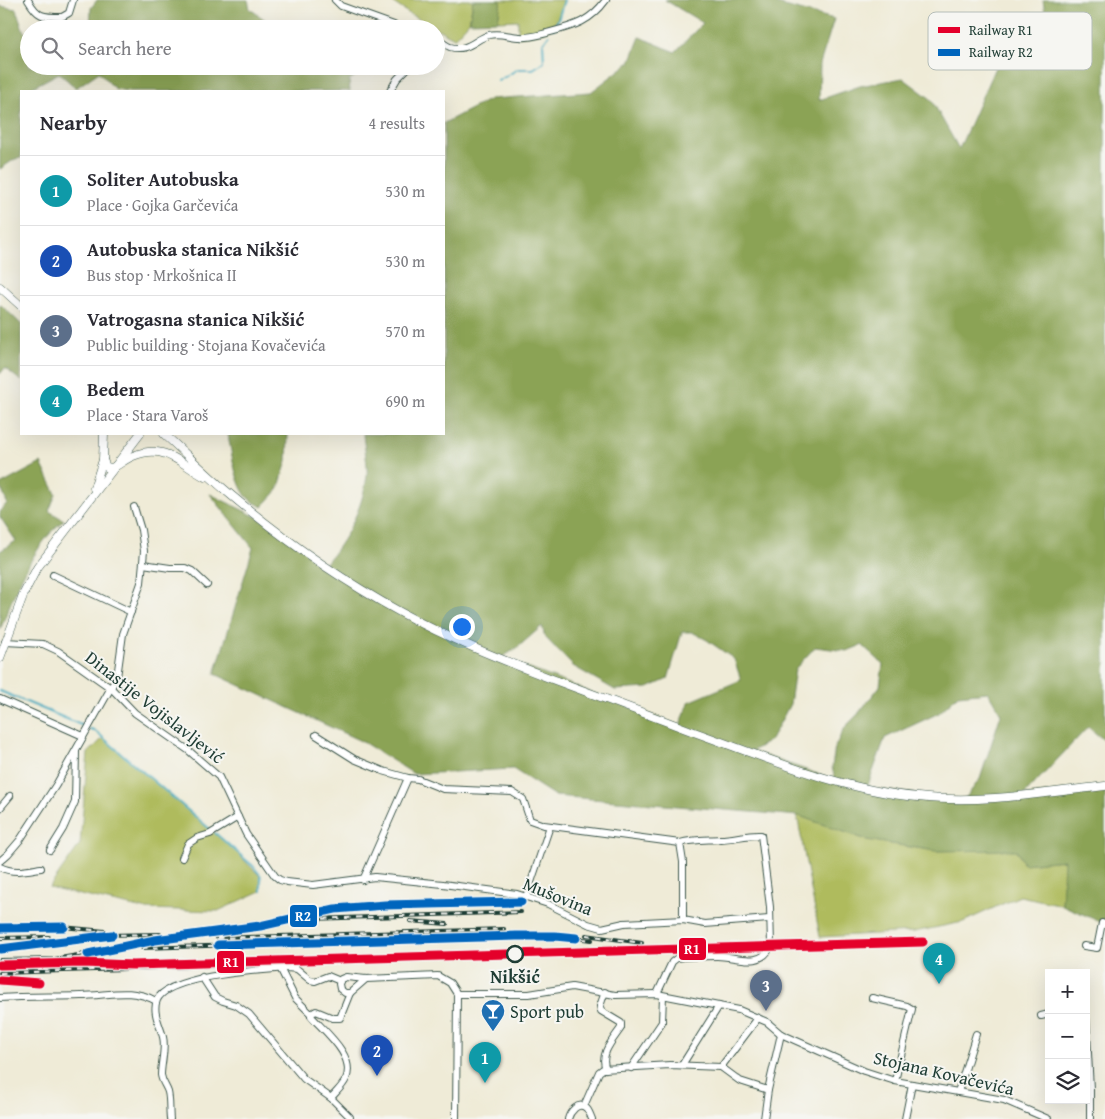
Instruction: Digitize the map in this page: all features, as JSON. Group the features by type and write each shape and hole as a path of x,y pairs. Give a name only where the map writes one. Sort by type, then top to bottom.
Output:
{"main road":[{"path":"0,287 20,305"},
{"path":"84,507 96,483 103,460 104,435"},
{"path":"0,657 31,577 139,435"},
{"path":"165,435 217,482 307,554 382,602 431,629 492,656 572,686 820,776 886,793 954,800 1007,798 1105,786"},
{"path":"103,460 106,467 114,468 134,456 147,452 159,452 177,458 202,475 217,482"}],"street":[{"path":"28,0 33,10 38,14 62,18 69,13 73,0"},
{"path":"335,0 341,6 382,20"},
{"path":"445,44 459,49 476,43 489,35 499,34 521,37 546,33 579,24 598,10 606,0"},
{"path":"391,90 401,75"},
{"path":"0,861 20,840 56,785 112,689 117,677 123,634 140,583 143,564 144,551 141,530 134,507"},
{"path":"143,564 184,568 192,571 207,585"},
{"path":"54,574 131,612"},
{"name":"Dinastije Vojislavljević","path":"5,642 43,644 58,650 112,689 135,713 188,750 220,777 246,834 274,876 280,880 313,884 363,880"},
{"path":"0,699 84,735"},
{"path":"316,735 354,758 383,771 418,779 443,789 512,792 523,799 530,820 550,826 680,842 761,835 768,897 770,946 768,951 762,958 748,960 719,956 677,958 672,962 660,995 662,1022 631,1068"},
{"path":"50,850 63,830 75,802 76,750"},
{"path":"363,880 408,778"},
{"path":"0,808 10,796"},
{"path":"182,858 188,844 197,838 210,834 238,817"},
{"path":"526,897 550,826"},
{"path":"680,842 683,862 683,920 705,924 769,919"},
{"path":"0,867 5,870 20,872 41,868"},
{"name":"Mušovina","path":"363,880 375,877 443,884 526,897 548,904 595,927 606,928 614,924 683,920"},
{"path":"1084,946 1097,948 1102,923 1105,924"},
{"path":"280,968 295,998 341,1050 348,1066 345,1082 331,1098"},
{"path":"170,1119 168,1092 162,1082 161,1073 164,1037 158,1026 156,1001 162,993 173,986 202,977 280,968 297,969 310,980 315,981 328,976 340,982"},
{"path":"340,982 346,977 366,979 438,976 450,982 457,994 456,1119"},
{"path":"202,977 215,997 236,1005 249,1014 304,1079 331,1098 350,1119"},
{"path":"311,1014 316,1011 333,1018 340,1018 350,993 366,979"},
{"path":"340,982 340,989 345,993 350,993"},
{"name":"Stojana Kovačevića","path":"457,994 529,994 572,987 615,994 660,995 739,1010 758,1018 781,1034 864,1071 896,1081 1004,1100 1048,1119"},
{"path":"605,992 600,1006 601,1011 621,1023 621,1028 604,1057 603,1063 606,1069"},
{"path":"0,998 83,996 109,993 146,995 156,1001"},
{"path":"872,998 907,1006 912,1009 896,1081"},
{"path":"682,1065 719,1006"},
{"path":"1041,1016 1045,1015"},
{"path":"721,1067 758,1018"},
{"path":"764,1119 768,1090 781,1034"},
{"path":"958,1092 976,1034"},
{"path":"1088,1059 1090,1119"},
{"path":"584,1106 599,1072 606,1069 682,1065 721,1067 740,1081 768,1090"},
{"path":"905,1119 912,1084"},
{"path":"568,1119 573,1109 584,1106"},
{"path":"584,1106 588,1109 592,1119"}],"green space":[{"path":"97,0 248,0 250,9 265,20 90,20 91,8"},
{"path":"389,0 473,0 469,22 454,38 445,33 445,20 421,20"},
{"path":"473,0 501,0 498,21 470,22"},
{"path":"501,0 564,0 557,19 550,29 538,34 518,37 518,20 498,21"},
{"path":"665,0 773,0 777,4 834,19 820,64 819,100 860,86 903,78 931,99 959,149 994,70 1092,70 1092,12 1045,12 1043,0 1105,0 1105,741 1088,727 1023,796 1105,786 1105,924 1062,905 1064,860 1024,864 1016,850 936,851 867,840 799,816 555,796 513,769 414,774 363,742 215,674 253,548 210,494 265,521 324,565 352,524 365,489 367,471 363,435 445,435 445,122 490,99 591,92 630,62 640,37 675,52 703,23","holes":["542,626 545,637 573,666 615,690 648,688 668,679 682,632 692,632 734,659 741,680 689,702 680,726 501,658 517,648","862,645 883,664 880,686 844,728 835,747 832,767 835,780 752,751 771,740 790,704 795,669 815,647 847,651","988,692 1001,714 980,779 964,800 867,788 885,738 939,713 958,695"]},
{"path":"0,6 16,9 20,20 20,75 55,75 31,88 32,90 20,90 20,158 15,159 0,169"},
{"path":"61,75 95,75 76,88"},
{"path":"102,75 357,75 349,80 350,90 115,89"},
{"path":"0,304 20,323 20,380 5,368 0,374"},
{"path":"228,435 288,435 287,461 278,490 262,507 251,501 244,493 235,468"},
{"path":"41,463 56,494 49,511 64,520 34,556 18,585 0,630 0,551 16,541 0,517 0,512 7,503 0,485"},
{"path":"103,738 229,845 261,877 261,891 218,911 144,909 49,888 80,844 88,753"},
{"path":"797,815 867,840 935,851 1015,848 1024,864 1065,860 1062,905 1020,896 963,922 914,932 820,937"}],"waterway":[{"path":"553,29 564,0"},
{"path":"498,81 518,69 533,69 544,62 543,43 549,35"},
{"path":"0,691 86,727"},
{"path":"90,729 94,730 211,830"},
{"path":"215,833 253,866 261,876 261,891"}],"railway":[{"path":"0,960 54,959 155,940 260,926 335,909 385,905 521,902"},
{"path":"312,919 521,912"},
{"path":"410,921 447,924"},
{"path":"0,928 62,927 105,931"},
{"path":"217,938 504,929"},
{"path":"0,949 106,935 160,934"},
{"path":"586,935 642,943"},
{"path":"142,948 516,936 555,936 592,940"},
{"path":"0,938 49,937"},
{"path":"517,954 923,942"},
{"path":"0,973 472,958"},
{"path":"0,980 39,983"}],"rail line":[{"name":"R2","path":"88,954 155,940 260,926 335,909 385,905 521,902"},
{"name":"R2","path":"0,928 64,927"},
{"name":"R2","path":"0,949 112,935"},
{"name":"R2","path":"218,945 516,936 576,938"},
{"name":"R1","path":"0,965 83,963 133,965 923,942"},
{"name":"R1","path":"0,980 39,983"}],"place":[{"name":"Nikšić","path":"515,954"},
{"name":"Bedem","path":"939,984"},
{"name":"Vatrogasna stanica Nikšić","path":"766,1011"},
{"name":"Sport pub","path":"493,1032"},
{"name":"Autobuska stanica Nikšić","path":"377,1076"},
{"name":"Soliter Autobuska","path":"485,1083"}]}
